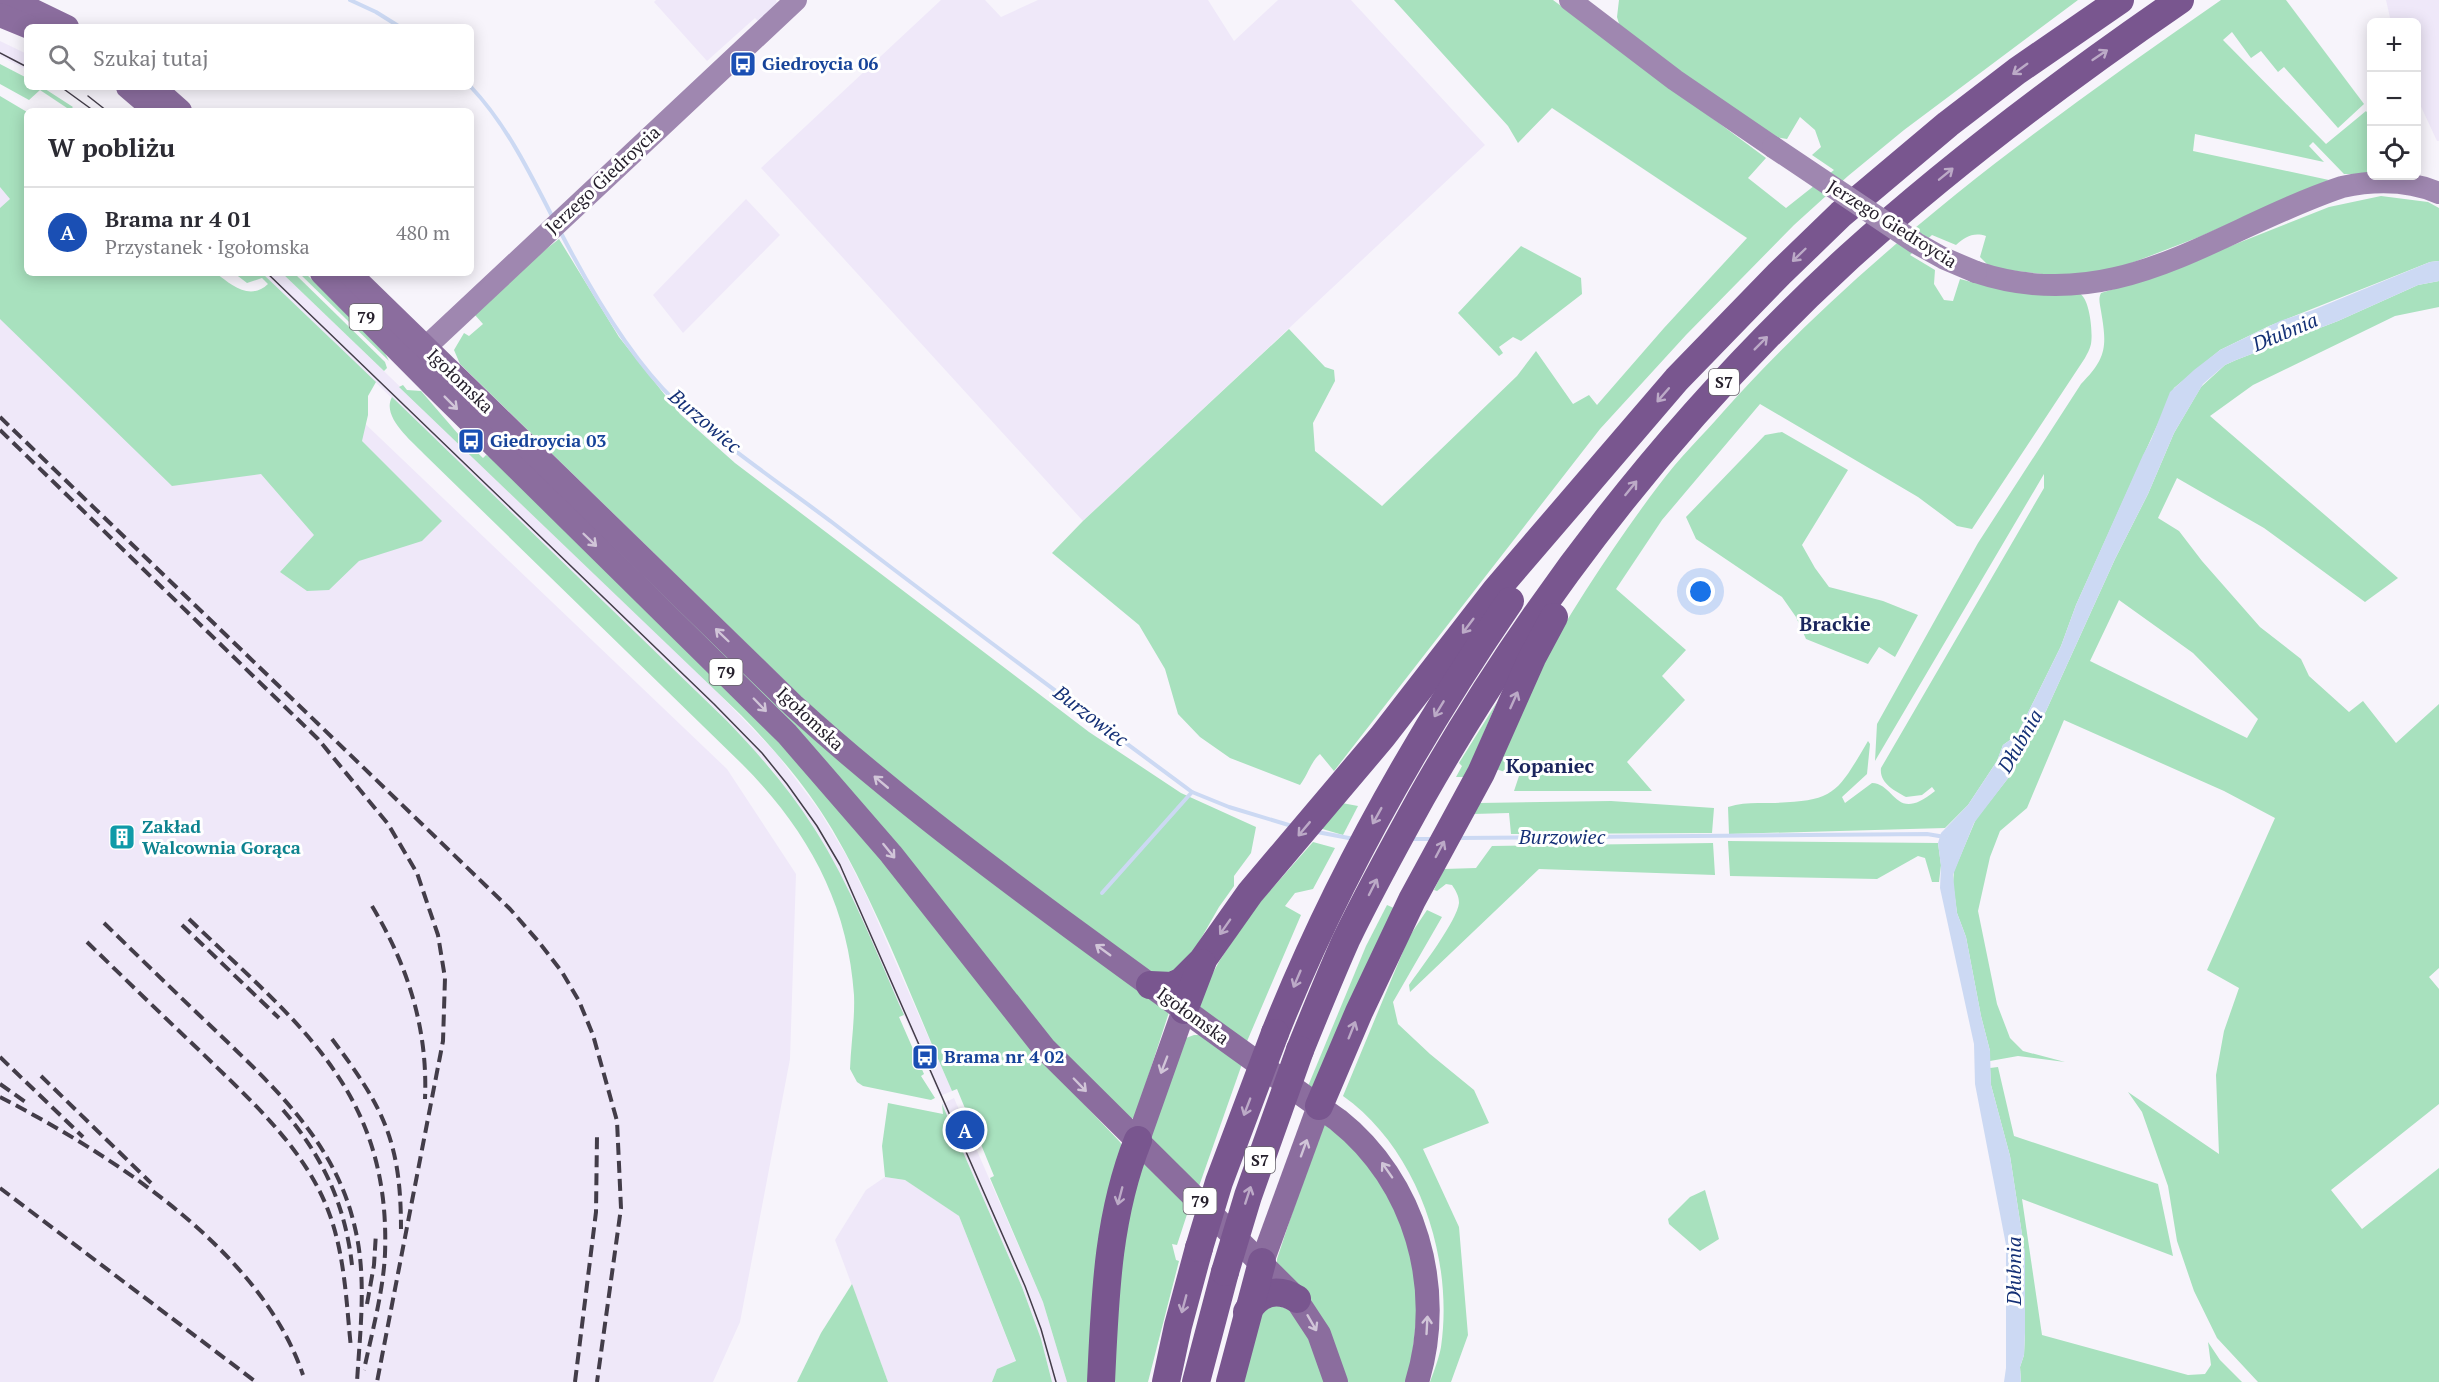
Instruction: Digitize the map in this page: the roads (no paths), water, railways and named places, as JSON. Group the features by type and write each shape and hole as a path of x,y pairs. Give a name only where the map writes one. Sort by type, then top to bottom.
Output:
{"highway":[{"name":"S7","path":"1166,1382 1178,1326 1219,1182 1298,975 1350,867 1407,765 1463,670 1574,501 1677,380 1828,226 1948,124 2017,71 2120,0"},
{"name":"S7","path":"1196,1382 1251,1186 1300,1050 1347,940 1374,885 1439,766 1479,700 1527,629 1627,493 1699,408 1745,359 1849,258 1988,140 2084,66 2180,0"},
{"path":"1150,985 1172,986 1182,981 1202,962 1250,893 1427,680 1496,590 1574,501"},
{"path":"1319,1107 1359,1012 1412,900 1481,773 1532,658 1596,535"},
{"path":"1184,1010 1202,962"},
{"path":"1101,1382 1107,1261 1121,1194 1138,1140"},
{"path":"1230,1382 1262,1262"},
{"path":"1247,1312 1255,1302 1268,1293 1281,1292 1297,1299"}],"main road":[{"path":"11,0 61,24"},
{"path":"0,15 24,25"},
{"path":"132,90 152,108"},
{"path":"156,90 177,108"},
{"name":"Igołomska","path":"326,276 418,354 841,748 954,840 1319,1107"},
{"name":"Igołomska","path":"352,276 418,354 787,734 885,846 1044,1048 1094,1100 1138,1140"},
{"path":"1138,1140 1184,1010"},
{"path":"1262,1262 1319,1107"},
{"name":"79","path":"1319,1107 1351,1130 1380,1162 1395,1182 1412,1223 1424,1263 1428,1302 1427,1335 1417,1382"},
{"name":"79","path":"1138,1140 1297,1299 1318,1334 1336,1382"}],"street":[{"name":"Jerzego Giedroycia","path":"418,354 796,0"},
{"name":"Jerzego Giedroycia","path":"1570,0 1675,80 1916,243 1976,272 2014,283 2073,286 2106,281 2158,266 2342,187 2392,182 2411,184 2434,191"}],"water":[{"name":"Dłubnia","path":"2439,261 2439,281 2418,285 2338,321 2236,360 2225,365 2203,384 2174,433 2148,494 2115,559 2046,711 2009,777 1974,823 1953,875 1957,913 1966,937 1990,1051 1991,1085 2010,1156 2025,1254 2025,1333 2024,1355 2020,1367 2021,1382 2004,1382 2006,1245 1975,1084 1974,1044 1940,888 1941,866 1938,843 1941,833 1968,805 1997,761 2003,745 2017,735 2061,646 2076,605 2151,440 2170,392 2220,350 2280,321 2313,310 2430,262"}],"waterway":[{"name":"Burzowiec","path":"350,0 395,24"},
{"name":"Burzowiec","path":"474,90 506,133 553,218"},
{"name":"Burzowiec","path":"561,233 626,343 675,401 713,433 1192,792 1229,807 1292,826"},
{"path":"1102,893 1192,792"},
{"name":"Burzowiec","path":"1317,832 1354,839"},
{"name":"Burzowiec","path":"1458,838 1927,834 1945,837"},
{"name":"Burzowiec","path":"1413,839 1432,839"}],"tram line":[{"path":"0,53 24,65"},
{"path":"65,90 90,108"},
{"path":"88,96 103,108"},
{"path":"270,276 714,704 762,753 817,826 840,865 1025,1286 1041,1329 1056,1382"}],"railway":[{"path":"0,417 510,909 562,972 579,1001 593,1035 617,1121 621,1208 597,1382"},
{"path":"0,430 318,739 388,824 417,873 438,935 445,978 443,1041 377,1382"},
{"path":"372,906 396,952 413,999 423,1048 425,1099"},
{"path":"189,919 300,1027 329,1064 354,1103 372,1147 383,1197 385,1254 380,1298 364,1370"},
{"path":"104,923 281,1096 318,1143 334,1169 346,1197 359,1247 362,1305 357,1382"},
{"path":"182,925 279,1018"},
{"path":"87,942 253,1103 302,1161 326,1205 337,1240 344,1276 351,1348"},
{"path":"332,1039 365,1086 386,1127 398,1172 401,1229"},
{"path":"0,1057 83,1137"},
{"path":"41,1076 151,1183"},
{"path":"0,1084 27,1103"},
{"path":"0,1097 89,1147 134,1177 178,1211 218,1247 254,1287 283,1330 303,1375"},
{"path":"283,1110 310,1145 330,1182 344,1222 352,1265"},
{"path":"575,1382 596,1212 597,1136"},
{"path":"0,1188 256,1382"},
{"path":"367,1304 374,1265 376,1233"}],"place":[{"name":"Giedroycia 06","path":"743,64"},
{"name":"Giedroycia 03","path":"471,441"},
{"name":"Zakład Walcownia Gorąca","path":"122,837"},
{"name":"Brama nr 4 02","path":"925,1057"},
{"name":"Brama nr 4 01","path":"965,1130"}],"district":[{"name":"Brackie","path":"1835,624"},
{"name":"Kopaniec","path":"1550,766"}]}
